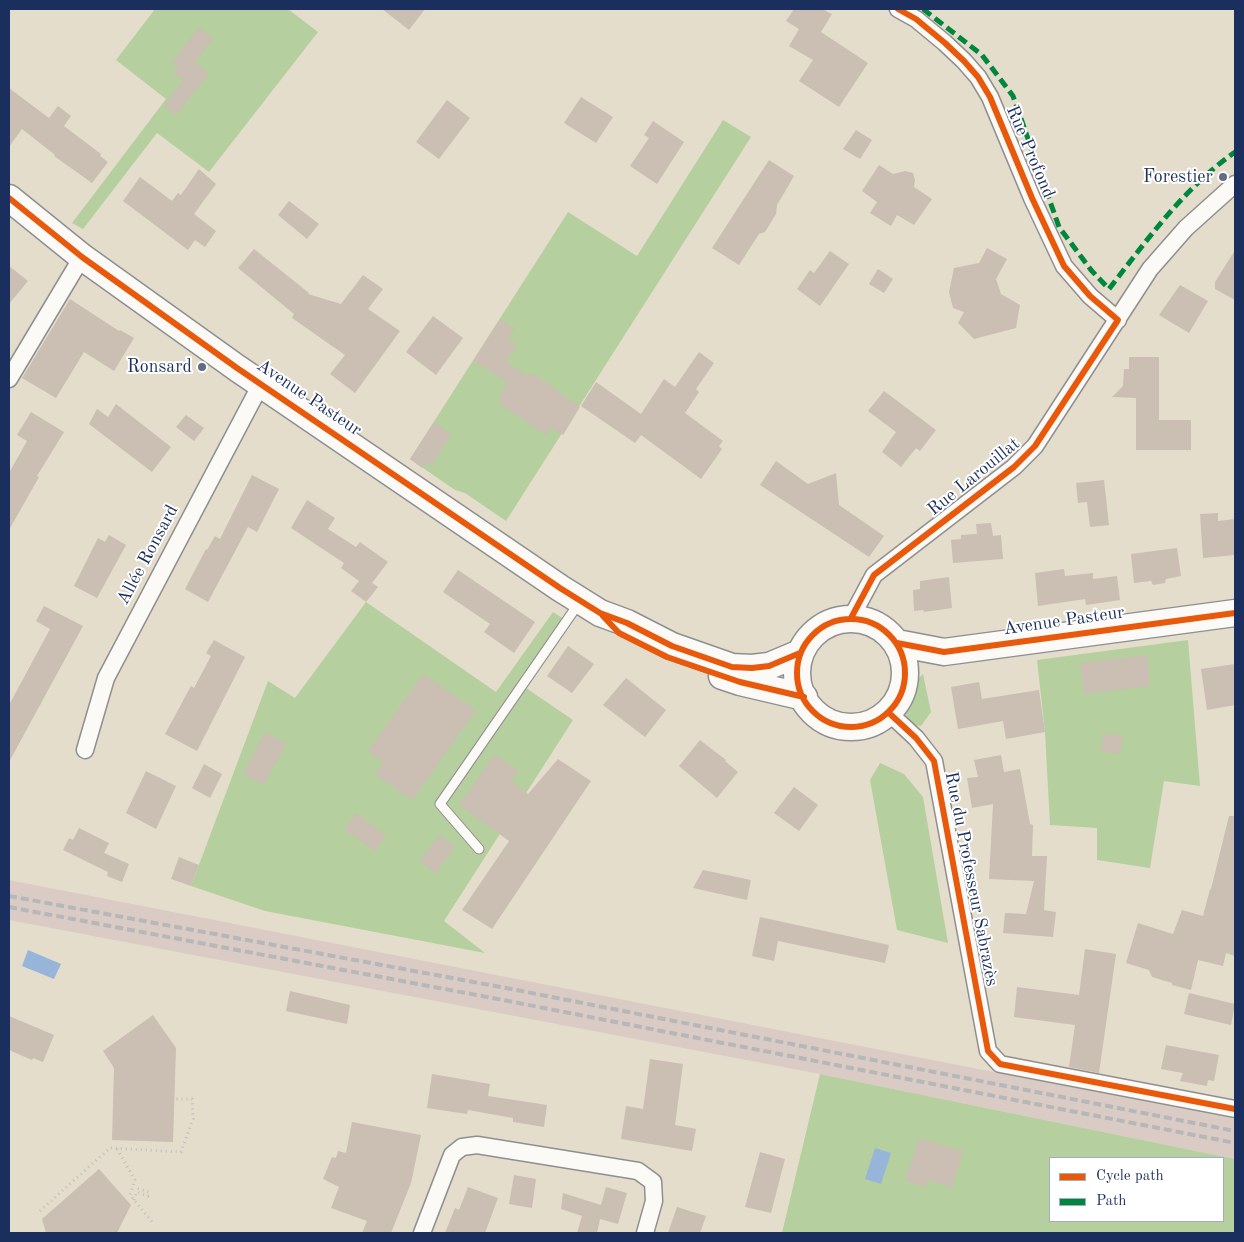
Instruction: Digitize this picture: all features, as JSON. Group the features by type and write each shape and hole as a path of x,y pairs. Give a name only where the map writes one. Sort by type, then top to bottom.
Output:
{"main road":[{"name":"Avenue Pasteur","path":"9,198 82,257 262,384 590,607 619,633 667,657 740,682 804,697"},
{"name":"Avenue Pasteur","path":"590,607 672,646 732,666 752,668 769,666 800,653"},
{"name":"Avenue Pasteur","path":"897,643 944,652 1235,613"},
{"path":"851,618 869,621 885,630 897,643 904,658 906,674 904,688 898,701 889,713 874,723 856,727 838,725 821,718 808,706 799,689 797,671 800,653 807,640 817,630 833,621 851,618"},
{"name":"Avenue Pasteur","path":"906,674 944,652"}],"street":[{"name":"Rue Profond","path":"898,9 916,19 945,43 978,78 990,97 1032,198 1064,266 1090,296 1118,320"},
{"name":"Rue Larouillat","path":"851,618 874,574 1014,467 1035,446 1150,269 1186,228 1235,184"},
{"path":"9,378 82,257"},
{"name":"Allée Ronsard","path":"85,750 106,678 262,384"},
{"name":"Rue du Professeur Sabrazès","path":"889,713 916,738 934,761 988,1051 1000,1064 1235,1110"},
{"path":"422,1233 452,1155 462,1147 478,1145 638,1171 653,1182 654,1201 645,1233"}],"lane":[{"path":"479,849 440,804 590,607"}],"path":[{"path":"40,1211 110,1148 182,1152 193,1120 192,1099 174,1099"},
{"path":"116,1148 135,1180 130,1196 153,1223"},
{"path":"134,1200 137,1192 148,1196 149,1192 136,1188"}],"shaded area":[{"path":"9,880 1235,1119 1235,1159 820,1074 9,920"}],"green space":[{"path":"155,9 288,9 318,32 209,172 157,133 83,229 72,223 166,99 116,60"},
{"path":"723,120 751,137 506,521 465,493 455,490 410,459 568,212 637,256"},
{"path":"366,602 496,692 553,612 570,623 526,688 573,720 444,921 485,953 265,911 191,886 268,681 295,698"},
{"path":"1188,640 1200,786 1164,781 1150,868 1097,860 1097,828 1050,825 1045,732 1037,660"},
{"path":"923,674 931,712 921,726 913,725 905,710 911,691"},
{"path":"880,763 904,774 923,797 948,943 897,930 870,780"},
{"path":"820,1074 1235,1159 1235,1233 782,1233"}],"water":[{"path":"28,950 61,964 54,979 22,966"},
{"path":"875,1148 891,1153 881,1184 865,1179"}],"building":[{"path":"382,9 425,9 409,30"},
{"path":"794,9 822,9 832,14 821,32 868,63 839,107 799,81 813,60 789,46 799,29 786,21"},
{"path":"199,27 214,38 195,62 209,74 176,115 164,105 183,80 173,73 178,67 172,62"},
{"path":"9,88 49,118 58,106 71,116 64,126 101,154 100,156 108,162 92,183 54,156 22,129 9,147"},
{"path":"581,97 613,117 596,143 564,123"},
{"path":"447,100 470,118 439,159 416,142"},
{"path":"653,121 684,142 657,184 630,166 649,138 644,135"},
{"path":"856,130 872,140 860,159 843,149"},
{"path":"769,160 794,176 777,205 776,214 765,232 759,234 739,265 712,248"},
{"path":"879,165 893,174 905,171 913,173 914,187 932,199 914,225 897,215 891,226 870,213 877,202 862,191"},
{"path":"199,169 216,184 194,214 216,231 205,247 195,240 188,250 123,201 140,177 172,201 178,193 181,195"},
{"path":"289,201 319,224 307,239 278,215"},
{"path":"987,248 1007,259 996,279 1001,294 1020,305 1016,328 974,339 958,323 964,312 953,308 949,292 954,268 979,263"},
{"path":"254,249 308,294 341,304 363,275 383,289 368,309 400,331 355,393 330,374 345,355 292,318 294,314 238,268"},
{"path":"1235,250 1235,300 1215,289 1215,282"},
{"path":"830,251 849,264 820,306 797,289 810,270 814,273"},
{"path":"9,266 28,281 9,304"},
{"path":"878,269 893,279 884,293 869,284"},
{"path":"1180,285 1208,301 1189,333 1159,315"},
{"path":"70,299 119,331 134,338 114,371 84,352 56,398 22,378"},
{"path":"433,316 463,338 436,375 406,352"},
{"path":"500,319 514,329 508,338 517,345 506,362 525,375 534,374 580,407 563,435 551,427 546,435 500,404 500,395 508,382 473,361"},
{"path":"699,352 714,363 696,389 699,392 685,413 723,441 719,446 722,449 701,479 641,435 635,443 581,406 596,382 641,414 664,379 675,387"},
{"path":"1129,357 1159,357 1159,420 1191,420 1191,450 1136,450 1136,398 1112,397 1123,386 1124,369 1129,369"},
{"path":"884,391 936,430 920,451 916,448 901,467 882,452 896,432 868,411"},
{"path":"116,404 171,447 152,472 89,424 97,409 108,417"},
{"path":"31,412 64,432 37,476 39,477 9,530 9,473 27,441 17,435"},
{"path":"186,415 204,428 194,441 176,427"},
{"path":"434,422 451,434 431,466 426,462 422,468 410,459"},
{"path":"776,461 808,484 836,473 839,505 884,536 869,557 760,485"},
{"path":"252,475 279,489 257,532 248,527 208,602 185,589 215,536 220,539"},
{"path":"1104,480 1109,525 1090,527 1087,502 1078,503 1076,483"},
{"path":"307,500 335,518 328,529 356,547 360,542 388,562 372,583 378,587 366,602 351,591 359,581 341,568 344,563 291,528"},
{"path":"1218,513 1218,521 1235,519 1235,555 1203,558 1200,514"},
{"path":"991,523 993,536 1001,535 1003,559 953,563 951,540 961,539 961,535 977,534 976,524"},
{"path":"109,535 126,545 97,598 74,586 98,538 105,542"},
{"path":"1177,548 1181,576 1166,579 1165,583 1153,585 1151,581 1134,583 1131,554"},
{"path":"1064,569 1065,576 1093,573 1093,579 1117,576 1120,600 1086,605 1085,599 1038,606 1035,573"},
{"path":"458,570 535,622 514,653 484,632 490,624 443,592"},
{"path":"949,577 952,608 924,612 923,610 914,611 913,590 920,589 920,581"},
{"path":"44,606 83,626 9,762 9,705 50,629 36,621"},
{"path":"214,640 245,657 197,751 165,734 191,686 194,688 211,656 206,653"},
{"path":"568,646 594,664 572,693 547,676"},
{"path":"1147,655 1150,686 1084,694 1080,663"},
{"path":"1235,664 1235,705 1207,710 1201,669"},
{"path":"423,674 476,710 412,800 375,774 383,762 368,751"},
{"path":"626,678 666,710 645,737 603,705"},
{"path":"979,682 982,699 1039,690 1045,732 1006,739 1003,721 958,729 951,687"},
{"path":"265,732 286,744 264,785 243,774"},
{"path":"1103,733 1123,736 1120,754 1101,751"},
{"path":"700,740 738,772 717,798 679,766"},
{"path":"495,754 519,771 511,781 528,794 558,759 591,781 492,929 462,910 509,841 459,805"},
{"path":"1001,755 1004,772 1020,769 1030,824 1033,825 1032,856 1047,856 1044,910 1056,912 1053,937 1003,933 1005,913 1026,914 1034,881 989,879 993,804 972,808 967,778 978,777 974,760"},
{"path":"204,764 222,774 210,798 192,788"},
{"path":"146,771 176,786 156,829 126,813"},
{"path":"794,787 818,805 799,831 774,813"},
{"path":"356,813 386,836 375,851 344,829"},
{"path":"1229,816 1235,816 1235,956 1226,953 1223,966 1198,960 1191,990 1152,977 1149,970 1126,963 1138,923 1173,934 1182,910 1203,916"},
{"path":"79,828 109,843 104,853 129,864 122,882 107,876 108,872 63,850 69,838 73,840"},
{"path":"439,835 455,846 436,873 420,861"},
{"path":"179,857 199,865 191,886 171,879"},
{"path":"703,870 751,880 747,900 693,888"},
{"path":"760,917 889,945 885,963 778,941 774,961 752,956"},
{"path":"1085,949 1116,954 1099,1073 1069,1067 1075,1025 1014,1017 1017,987 1079,995"},
{"path":"290,991 350,1005 347,1024 286,1011"},
{"path":"1189,993 1235,1004 1231,1025 1184,1014"},
{"path":"153,1015 176,1048 173,1142 112,1140 114,1068 103,1051"},
{"path":"9,1016 54,1035 43,1062 33,1058 32,1060 9,1050"},
{"path":"1166,1045 1219,1055 1214,1081 1208,1080 1207,1086 1180,1081 1183,1073 1161,1069"},
{"path":"650,1059 683,1064 675,1125 696,1129 692,1151 621,1139 626,1106 643,1109"},
{"path":"432,1074 490,1084 488,1096 547,1105 544,1127 513,1122 513,1118 468,1110 467,1114 427,1108"},
{"path":"352,1122 421,1135 411,1183 391,1233 362,1233 367,1221 331,1208 339,1187 323,1179 332,1157 336,1158 338,1151 346,1153"},
{"path":"919,1138 963,1151 952,1188 928,1180 926,1187 905,1181"},
{"path":"760,1152 785,1159 771,1213 745,1207"},
{"path":"99,1169 131,1205 117,1233 46,1233 42,1219"},
{"path":"514,1175 536,1179 532,1208 509,1204"},
{"path":"468,1187 498,1198 485,1233 445,1233 455,1208 459,1210"},
{"path":"606,1187 627,1193 618,1224 600,1219 597,1233 577,1233 582,1216 561,1209 563,1193 601,1205"},
{"path":"677,1207 706,1216 700,1233 668,1233"}],"railway":[{"path":"9,896 506,988 1235,1131"},
{"path":"9,907 503,1000 1235,1143"}],"marked path":[{"path":"923,9 982,55 1013,96 1059,227 1091,270 1109,289 1183,198 1235,152"}],"cycle path":[{"path":"851,618 874,575 1014,467 1035,446 1118,320 1090,296 1064,266 1032,198 990,97 978,77 945,43 916,19 898,9"},
{"path":"9,198 82,257 237,368 560,588 600,613 627,623 672,646 732,667 752,668 769,666 800,653"},
{"path":"897,643 944,652 1235,613"},
{"path":"603,616 619,633 667,657 740,682 804,697"},
{"path":"851,619 872,623 889,635 901,652 905,673 901,694 889,711 872,723 851,727 830,723 813,711 801,694 797,673 801,652 813,635 830,623 851,619"},
{"path":"889,713 916,738 934,761 988,1051 1000,1064 1235,1109"}],"place":[{"name":"Forestier","path":"1223,177"},
{"name":"Ronsard","path":"202,367"}]}
